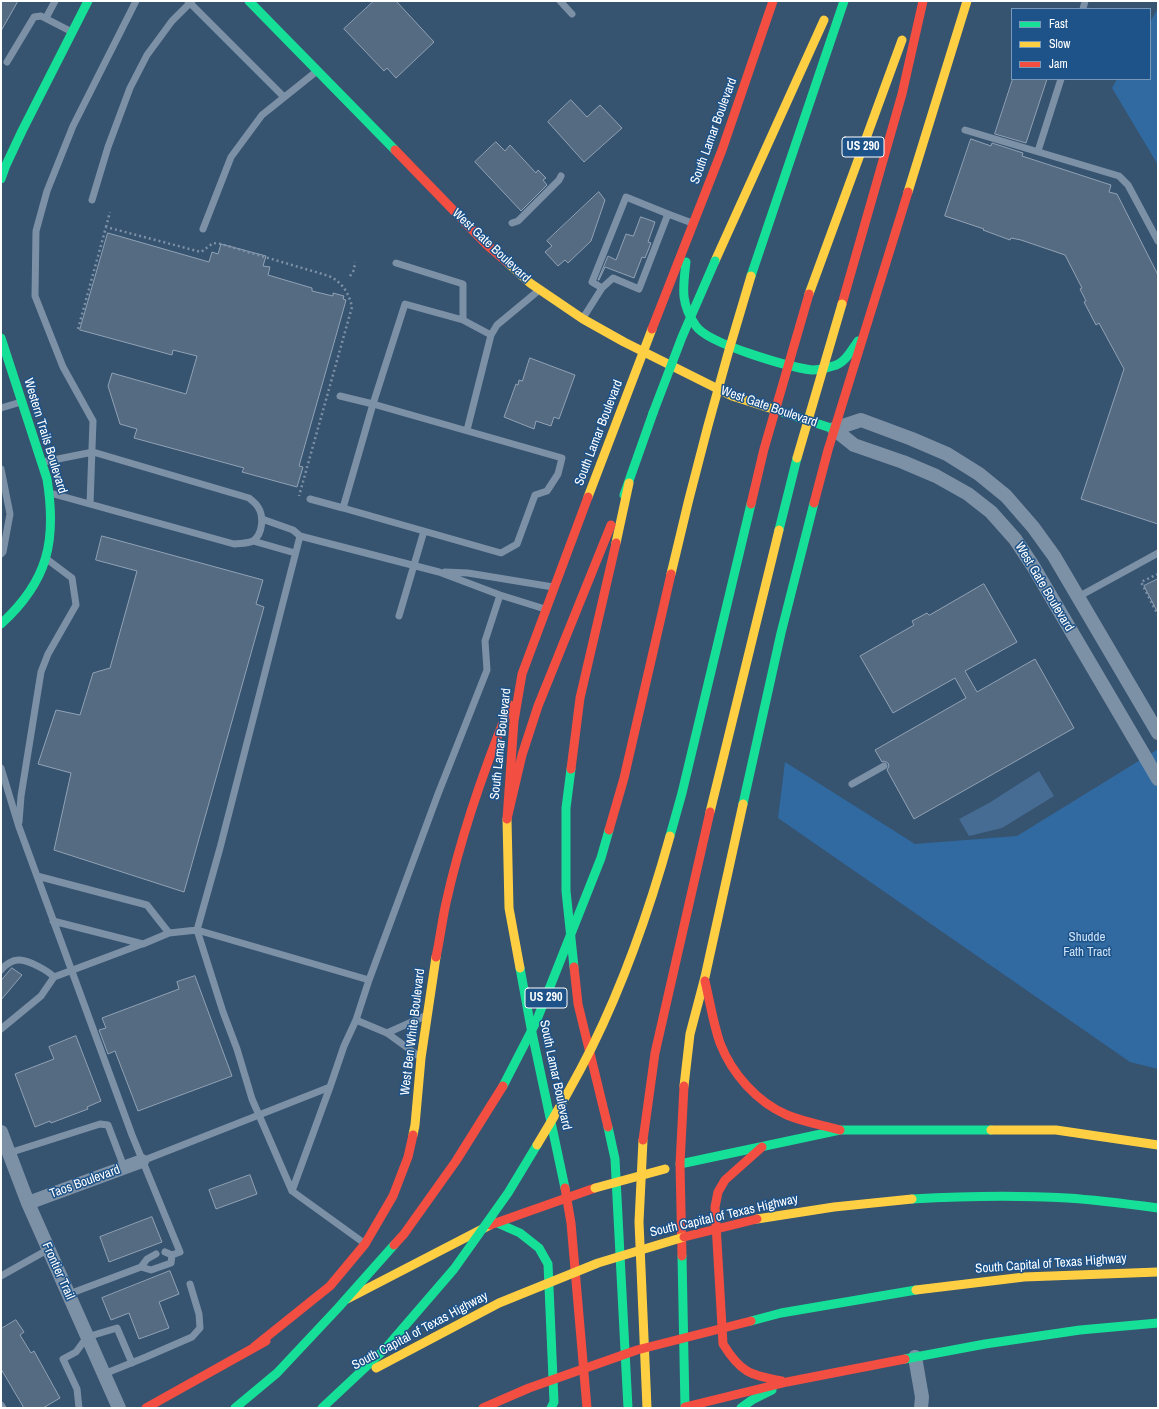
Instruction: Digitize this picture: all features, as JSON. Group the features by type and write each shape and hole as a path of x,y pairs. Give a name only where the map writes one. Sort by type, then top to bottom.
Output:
{"main road":[{"path":"1,179 22,131 88,1"},
{"name":"South Lamar Boulevard","path":"587,1408 571,1223 567,1197 531,1028 509,908 507,819 514,720 522,674 643,352 722,150 773,1"},
{"name":"US 290","path":"235,1408 277,1372 338,1308 404,1234 456,1161 494,1101 536,1022 603,851 624,778 688,499 727,354 751,276 844,1"},
{"name":"US 290","path":"318,1406 385,1349 454,1269 508,1193 550,1124 592,1046 626,969 659,875 682,792 764,449 809,294 916,1"},
{"path":"647,1408 639,1222 643,1137 655,1053 716,786 797,458 902,94 923,1"},
{"path":"967,1 834,429 781,633 705,977 690,1034 684,1085 680,1164 684,1408 787,1382 985,1344 1080,1330 1158,1323"},
{"name":"West Gate Boulevard","path":"251,2 487,245 514,270 540,290 582,319 643,352 732,396 834,429"},
{"path":"507,819 522,755 538,706 600,550 629,483 653,413 682,337 827,15"},
{"path":"688,238 683,293 687,311 697,328 709,337 749,354 812,370 834,366 846,358 863,334"},
{"name":"Western Trails Boulevard","path":"1,338 42,462 50,493 52,519 46,559 35,583 9,617 1,624"},
{"path":"628,1408 615,1159 604,1106 578,1004 566,891 566,808 580,698 612,564 629,483"},
{"name":"West Ben White Boulevard","path":"254,1347 330,1286 365,1244 393,1196 408,1157 415,1125 421,1058 427,1015 446,903 465,830 488,760 522,674"},
{"path":"705,977 720,1042 728,1060 739,1076 756,1094 770,1105 787,1115 840,1130"},
{"path":"318,1314 495,1222 595,1188 680,1164 840,1130 1056,1130 1158,1145"},
{"path":"763,1146 730,1174 718,1192 715,1207 723,1344 731,1357 741,1367 754,1376 787,1382"},
{"name":"South Capital of Texas Highway","path":"318,1406 399,1355 500,1304 598,1263 688,1236 757,1219 811,1209 858,1203 953,1196 1067,1198 1158,1208"},
{"path":"495,1222 520,1233 539,1248 548,1264 554,1402 551,1408"},
{"name":"South Capital of Texas Highway","path":"483,1408 529,1388 637,1350 781,1312 933,1287 1008,1278 1158,1272"},
{"name":"West Ben White Boulevard","path":"146,1408 254,1347 297,1325"},
{"path":"741,1408 752,1400 787,1382"}],"street":[{"name":"West Gate Boulevard","path":"834,429 862,420 912,438 947,454 980,474 1006,496 1033,527 1054,556 1158,733"},
{"name":"West Gate Boulevard","path":"834,429 854,445 903,462 936,476 968,494 991,512 1015,539 1033,566 1158,779"},
{"name":"Frontier Trail","path":"1,1132 28,1202 119,1408"},
{"name":"Taos Boulevard","path":"28,1202 142,1161"},
{"path":"915,1357 922,1397 921,1408"}],"lane":[{"path":"46,18 55,1"},
{"path":"90,504 93,422 64,367 36,296 36,231 48,191 73,126 136,1"},
{"path":"560,1 572,14"},
{"path":"92,200 108,147 130,88 147,55 172,21 190,2 284,97"},
{"path":"7,62 34,17 41,16 72,32"},
{"path":"203,229 231,157 262,115 317,71"},
{"path":"1038,151 1061,80"},
{"path":"966,130 1119,176 1128,185 1158,241"},
{"path":"512,223 518,221 559,180 561,176"},
{"path":"602,288 592,282 626,197 694,224"},
{"path":"582,319 602,288 613,278 639,289 668,214"},
{"path":"396,263 462,284 463,320"},
{"path":"467,430 491,335 497,325 540,290"},
{"path":"343,508 373,404 405,304 463,320 491,335"},
{"path":"310,499 501,553 517,544 535,495 547,491 558,474 562,458 467,430 340,396"},
{"path":"1,408 21,402"},
{"path":"42,462 93,452 249,498 259,508 262,520 259,533 253,541"},
{"path":"1,470 10,514 1,554"},
{"path":"50,493 234,544 253,541 295,553"},
{"path":"262,520 293,530 300,536 439,572 500,595 546,609"},
{"path":"399,616 424,531"},
{"path":"300,536 220,848 197,930 223,1012 237,1049 248,1087 292,1191 365,1244"},
{"path":"1078,597 1158,553"},
{"path":"19,827 21,796 41,672 48,654 76,605 72,578 46,559"},
{"path":"439,572 468,573 554,587"},
{"path":"292,1191 344,1046 356,1020 369,980 438,794 487,670 484,641 500,595"},
{"path":"852,784 884,766"},
{"path":"1,768 19,827 71,970 142,1161 180,1252 169,1253 171,1263 151,1270 141,1267"},
{"path":"37,876 147,905 169,933"},
{"path":"53,921 143,944"},
{"path":"1,1029 41,996 54,977 169,933 197,930 369,980"},
{"path":"1,970 6,964 19,960 45,969 54,977"},
{"path":"387,1033 427,1015"},
{"path":"356,1020 387,1033 421,1058"},
{"path":"142,1161 330,1087"},
{"path":"9,1153 100,1124 108,1125 124,1167"},
{"path":"1,1276 49,1249"},
{"path":"69,1294 141,1267 147,1259 156,1254"},
{"path":"104,1374 192,1337 200,1328 199,1314 190,1284"},
{"path":"79,1408 77,1389 63,1359 76,1352 87,1337 117,1328 132,1363"}],"path":[{"path":"78,329 110,212"},
{"path":"106,227 201,252 213,243 222,244 329,276 341,284 347,293 352,307 299,496"},
{"path":"350,276 354,270 355,262"},
{"path":"1158,574 1141,582 1158,615"}],"green space":[{"path":"1158,8 1158,165 1112,88 1116,80 1151,80 1151,20"},
{"name":"Shudde Fath Tract","path":"1158,749 1158,1069 1130,1062 778,818 785,762 915,844 1017,836"}],"shaded area":[{"path":"1039,771 1054,796 1002,828 969,836 959,819 989,803"}],"building":[{"path":"1,1 18,1 1,31"},
{"path":"374,1 396,1 434,42 396,78 387,68 384,71 344,29"},
{"path":"1013,80 1047,80 1026,143 995,134"},
{"path":"571,100 587,117 600,105 622,128 584,162 548,122"},
{"path":"971,139 991,146 992,143 1023,153 1022,156 1111,185 1109,192 1117,194 1158,275 1158,524 1081,499 1124,369 1099,323 1096,325 1084,302 1086,301 1080,289 1082,288 1065,255 1021,240 1011,238 1010,240 983,230 984,229 945,216"},
{"path":"496,142 505,151 510,145 536,173 538,170 546,178 543,180 547,185 521,211 475,162"},
{"path":"599,192 605,200 591,241 568,263 565,260 558,266 545,252 552,246 547,241"},
{"path":"641,217 655,222 648,242 651,243 645,258 642,257 634,278 605,267 598,280 608,256 616,260 626,234 633,236"},
{"path":"108,233 209,262 212,252 218,254 221,244 266,256 263,266 270,267 268,275 312,288 312,291 333,296 333,293 344,296 343,299 346,300 299,466 303,467 297,487 242,472 244,468 134,438 137,429 120,424 108,386 112,373 186,394 197,356 173,350 172,355 80,330"},
{"path":"530,358 575,375 559,419 554,417 551,426 536,421 534,429 504,417 516,384 518,385 519,380 522,381"},
{"path":"102,536 263,580 256,604 264,607 184,892 54,850 71,773 38,764 56,710 80,715 93,673 110,668 137,571 96,560"},
{"path":"1158,579 1158,613 1144,586"},
{"path":"984,584 1017,642 965,671 977,692 1035,659 1074,728 914,819 887,770 889,766 888,763 884,761 882,762 875,750 966,698 955,678 893,713 860,656 914,625 912,621 927,613 929,615"},
{"path":"12,968 22,975 1,1000 1,981"},
{"path":"195,976 232,1076 138,1111 115,1051 108,1054 99,1030 106,1028 102,1018 179,989 177,982"},
{"path":"76,1036 101,1101 87,1107 88,1109 51,1123 50,1121 35,1127 15,1074 54,1059 49,1047"},
{"path":"250,1175 257,1194 216,1209 209,1190"},
{"path":"152,1217 162,1242 109,1262 100,1237"},
{"path":"170,1271 179,1294 159,1302 169,1328 139,1339 129,1313 111,1320 102,1298"},
{"path":"16,1320 24,1332 20,1335 31,1353 34,1351 60,1398 43,1408 24,1408 1,1369 1,1329"}],"traffic: fast":[{"path":"1,179 22,131 88,1"},
{"path":"249,1 395,150"},
{"path":"751,276 844,1"},
{"path":"653,413 682,337 715,261"},
{"path":"686,262 684,295 687,310 696,326 703,333 716,340 768,360 812,370 828,367 841,362 858,341"},
{"path":"1,338 47,479 51,522 49,541 39,576 17,608 1,624"},
{"path":"779,411 834,429"},
{"path":"624,495 653,413"},
{"path":"779,530 797,458"},
{"path":"743,804 781,633 814,503"},
{"path":"670,836 682,793 751,504"},
{"path":"571,769 566,808 566,891 574,967"},
{"path":"503,1086 536,1022 601,858 609,830"},
{"path":"520,968 531,1028 565,1188"},
{"path":"608,1127 615,1159 628,1408"},
{"path":"680,1164 840,1130 991,1130"},
{"path":"322,1408 385,1349 454,1269 508,1193 537,1145"},
{"path":"912,1199 1028,1196 1090,1200 1158,1208"},
{"path":"495,1222 520,1233 539,1248 548,1264 554,1402 551,1408"},
{"path":"235,1408 277,1373 394,1245"},
{"path":"682,1256 685,1408"},
{"path":"751,1321 781,1313 916,1290"},
{"path":"905,1359 985,1344 1080,1330 1158,1323"},
{"path":"741,1408 752,1400 772,1390"}],"traffic: slow":[{"path":"908,192 967,1"},
{"path":"715,261 824,20"},
{"path":"809,294 902,40"},
{"path":"508,263 530,283 583,319 624,342 732,396 779,411"},
{"path":"671,574 708,424 751,276"},
{"path":"797,458 842,304"},
{"path":"588,497 652,329"},
{"path":"616,543 629,483"},
{"path":"710,812 779,530"},
{"path":"684,1086 690,1034 705,977 743,804"},
{"path":"507,819 509,908 520,968"},
{"path":"537,1145 586,1060 604,1022 636,943 670,836"},
{"path":"413,1135 421,1058 436,957"},
{"path":"991,1130 1056,1130 1158,1145"},
{"path":"643,1140 639,1222 647,1408"},
{"path":"595,1188 665,1169"},
{"path":"757,1219 834,1207 912,1199"},
{"path":"347,1299 490,1225"},
{"path":"376,1368 499,1303 598,1263 684,1237"},
{"path":"916,1290 1024,1277 1158,1272"}],"traffic: jam":[{"path":"652,329 722,150 773,1"},
{"path":"842,304 902,94 923,1"},
{"path":"395,150 487,245 508,263"},
{"path":"814,503 828,450 908,192"},
{"path":"751,504 764,449 809,294"},
{"path":"507,819 514,721 522,674 588,497"},
{"path":"507,819 522,755 538,706 611,525"},
{"path":"571,769 580,698 616,543"},
{"path":"609,830 624,778 671,574"},
{"path":"436,957 446,903 466,827 491,753 510,705"},
{"path":"643,1140 655,1053 710,812"},
{"path":"574,967 578,1004 608,1127"},
{"path":"705,981 713,1020 720,1043 731,1066 747,1086 766,1103 787,1115 806,1122 840,1130"},
{"path":"394,1245 404,1234 456,1161 503,1086"},
{"path":"682,1256 680,1164 684,1086"},
{"path":"254,1347 330,1286 365,1244 393,1196 408,1157 413,1135"},
{"path":"762,1147 725,1180 718,1192 715,1207 723,1344 735,1361 747,1371 762,1377 782,1381"},
{"path":"565,1188 571,1223 587,1408"},
{"path":"490,1225 595,1188"},
{"path":"684,1237 757,1219"},
{"path":"483,1408 529,1388 637,1350 751,1321"},
{"path":"146,1408 266,1341"},
{"path":"685,1407 787,1382 905,1359"}]}
